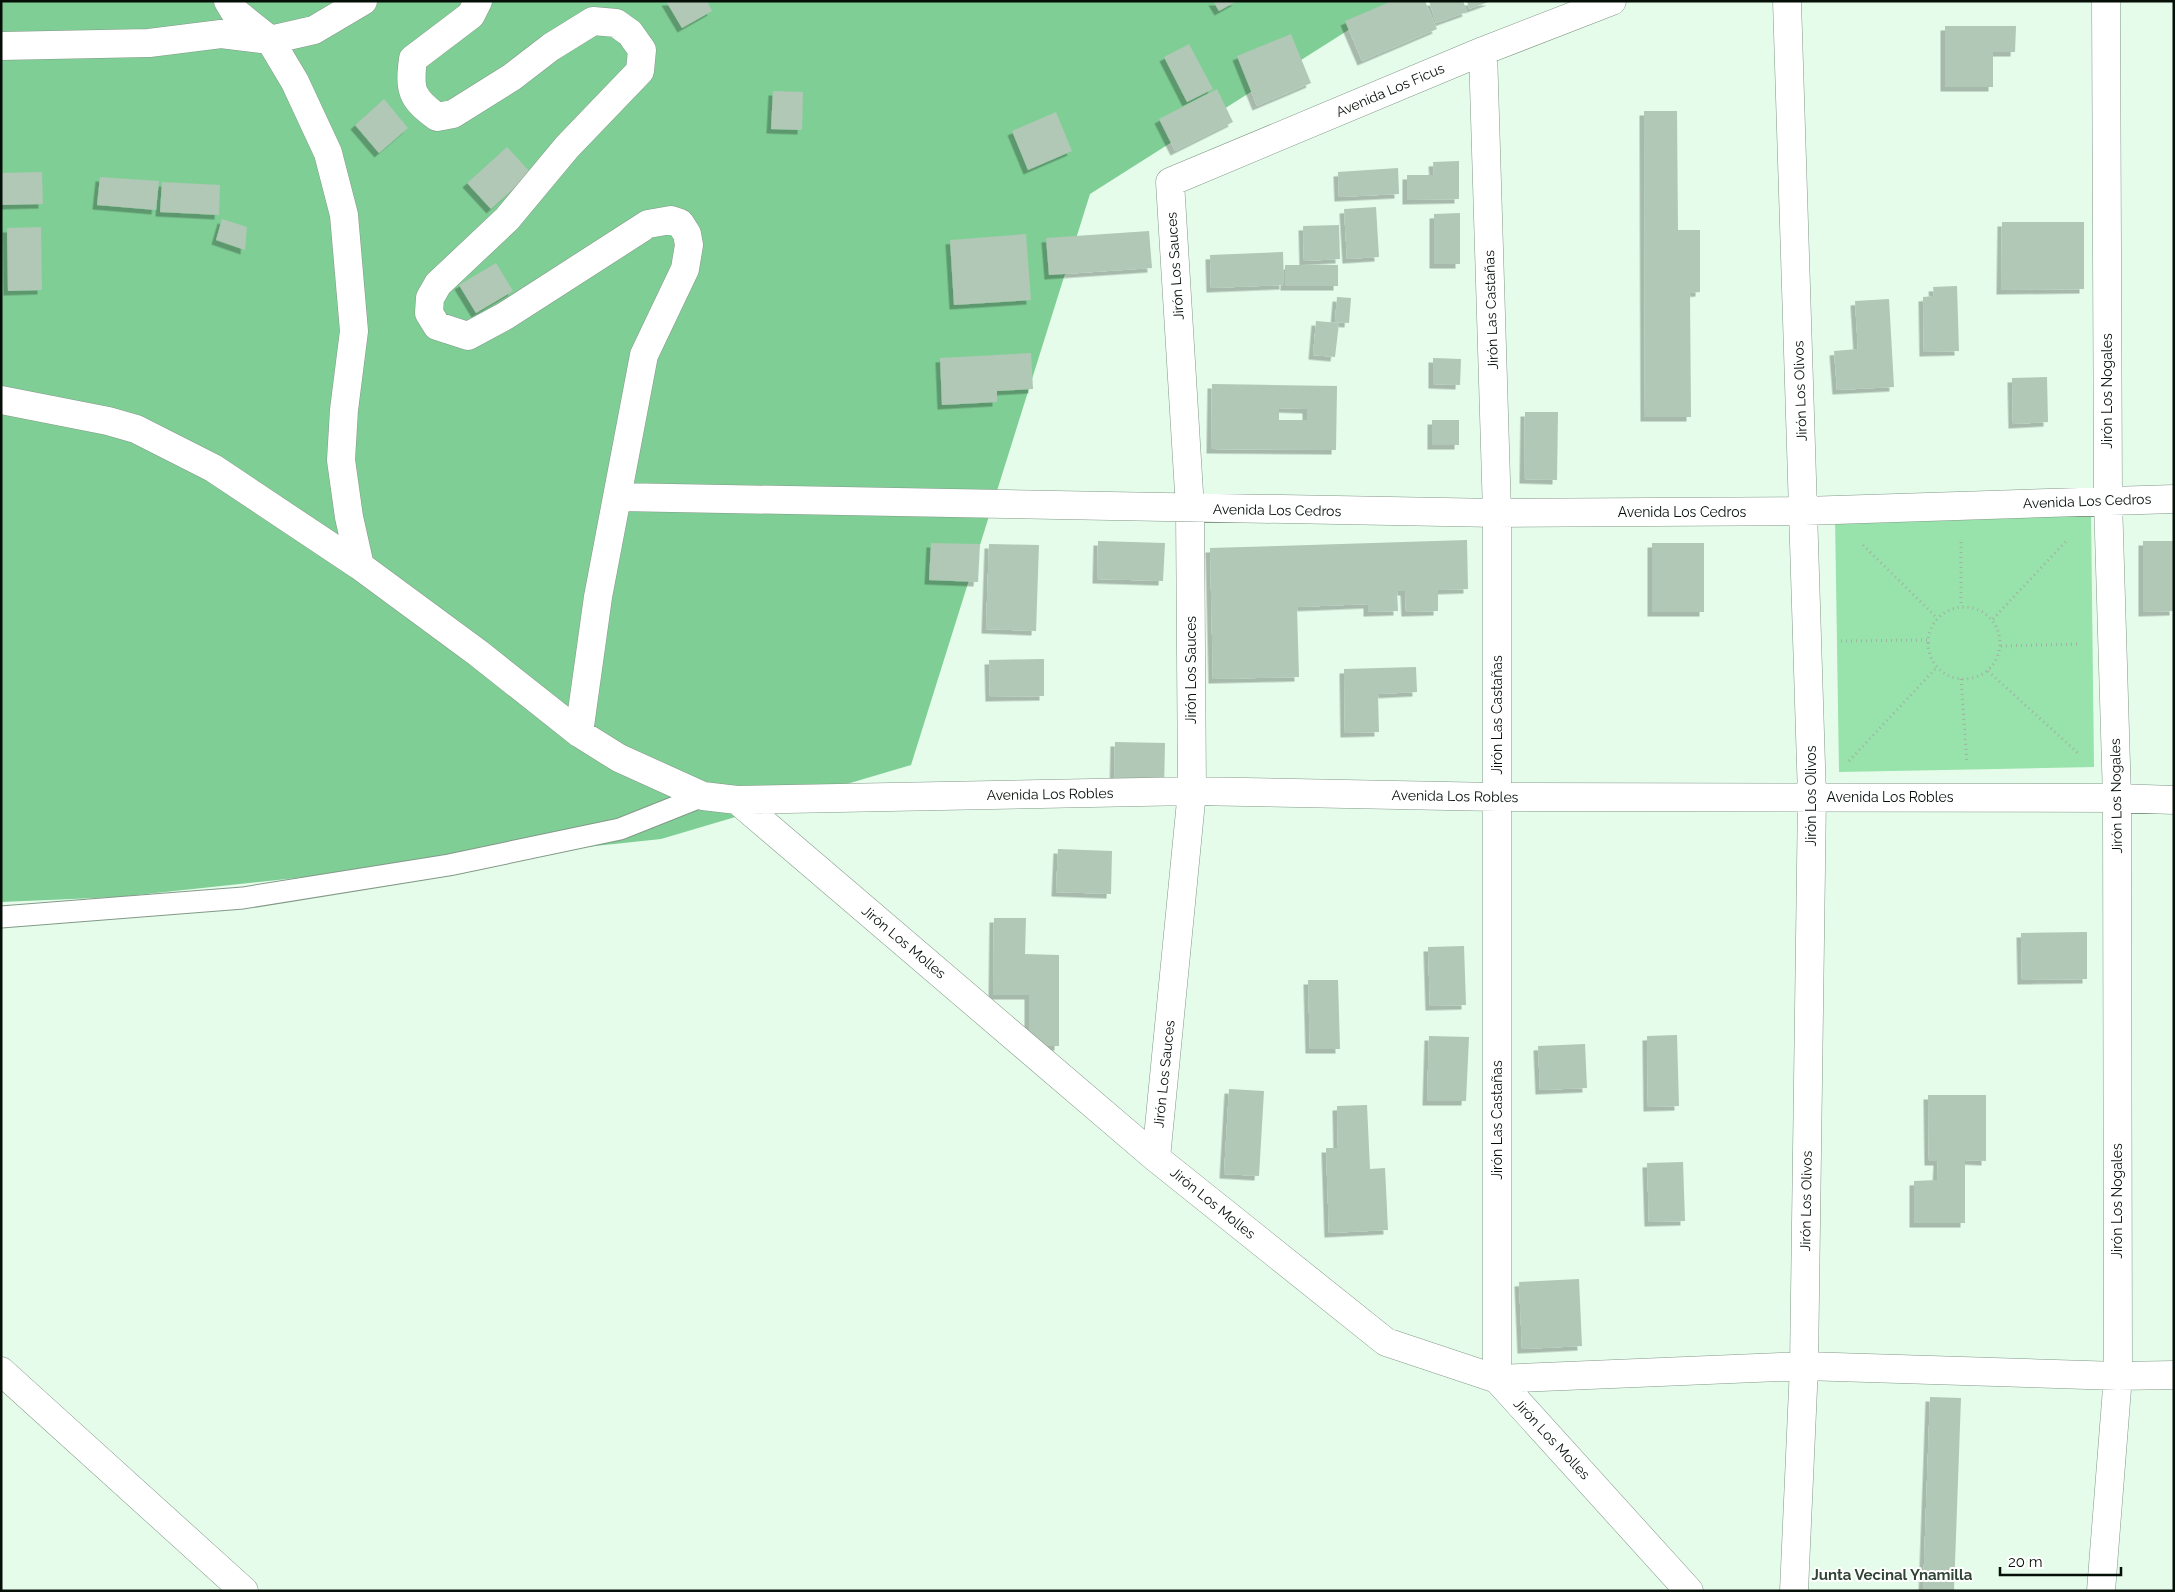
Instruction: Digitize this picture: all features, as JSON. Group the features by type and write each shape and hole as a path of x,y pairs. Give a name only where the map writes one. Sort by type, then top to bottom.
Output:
{"street":[{"path":"228,1 234,11 270,40 295,82 328,153 344,215 354,330 344,410 341,460 349,518 360,566"},
{"path":"1,46 149,43 221,34 270,40 314,30 362,1"},
{"path":"478,1 471,15 413,59 410,82 413,93 424,108 437,117 453,114 512,77 551,47 593,21 616,23 630,33 642,50 640,71 567,148 507,219 438,284 430,298 428,312 437,326 468,336 506,316 648,224 671,220 680,223 687,234 689,245 685,269 644,355 619,497 598,597 579,733"},
{"name":"Avenida Los Ficus","path":"1170,182 1484,50 1612,1"},
{"name":"Jirón Los Olivos","path":"1787,1 1812,796 1804,1366 1794,1591"},
{"name":"Jirón Los Nogales","path":"2101,1591 2118,1376 2117,798 2108,500 2106,1"},
{"name":"Jirón Las Castañas","path":"1484,50 1497,513 1497,1379"},
{"name":"Jirón Los Sauces","path":"1156,1158 1192,791 1190,509 1170,182"},
{"name":"Avenida Los Robles","path":"1,400 108,421 136,429 213,468 360,566 478,653 579,733 619,758 702,796 737,800 1192,791 1497,797 1812,796 2174,800"},
{"name":"Avenida Los Cedros","path":"619,497 1190,509 1497,513 1804,511 2174,499"},
{"name":"Jirón Los Molles","path":"737,800 1156,1158 1386,1342 1497,1379 1689,1591"},
{"path":"1497,1379 1804,1366 2118,1376 2174,1375"},
{"path":"1,1371 244,1591"}],"lane":[{"path":"1,917 243,898 449,865 620,829 702,796"}],"path":[{"path":"1961,533 1961,606"},
{"path":"1993,619 2071,535"},
{"path":"1862,544 1938,618"},
{"path":"1961,606 1972,606 1993,619 1999,632 2001,646 1997,659 1988,671 1975,677 1961,679 1948,676 1937,667 1930,654 1928,640 1931,628 1938,618 1952,608 1961,606"},
{"path":"1836,641 1928,640"},
{"path":"2001,646 2083,644"},
{"path":"1845,765 1937,667"},
{"path":"1988,671 2087,761"},
{"path":"1961,679 1967,769"}],"green space":[{"path":"1,1 1394,1 1090,194 911,765 661,839 118,897 1,902"},
{"path":"2091,513 2094,767 1839,772 1835,517"}],"building":[{"path":"666,1 707,1 712,11 682,28"},
{"path":"1213,1 1237,1 1219,11"},
{"path":"1392,1 1425,1 1437,29 1362,61 1345,21"},
{"path":"1429,1 1463,1 1467,12 1436,23"},
{"path":"1467,1 1491,1 1469,9"},
{"path":"1945,26 2016,26 2015,52 1993,52 1993,87 1945,87"},
{"path":"1291,34 1311,83 1257,106 1237,56"},
{"path":"1189,44 1213,89 1187,102 1164,57"},
{"path":"1217,89 1233,122 1175,151 1159,119"},
{"path":"773,91 803,92 802,130 771,129"},
{"path":"384,99 408,128 379,153 355,125"},
{"path":"1644,111 1677,111 1678,230 1700,230 1700,292 1690,293 1691,417 1645,417"},
{"path":"1056,112 1072,151 1028,170 1012,131"},
{"path":"507,147 531,173 491,209 467,183"},
{"path":"1459,161 1459,199 1407,200 1407,175 1434,175 1433,162"},
{"path":"1398,168 1399,194 1339,197 1338,172"},
{"path":"42,172 43,204 1,205 1,173"},
{"path":"100,177 159,181 156,210 97,205"},
{"path":"162,182 220,185 219,215 160,212"},
{"path":"1376,207 1379,257 1347,259 1344,209"},
{"path":"1460,213 1460,264 1434,264 1434,214"},
{"path":"222,219 247,227 245,250 216,240"},
{"path":"2002,222 2084,222 2084,289 2001,290"},
{"path":"1339,225 1340,259 1304,261 1303,226"},
{"path":"41,227 42,290 8,291 7,228"},
{"path":"1149,231 1152,268 1049,275 1046,238"},
{"path":"1026,234 1031,300 954,305 950,240"},
{"path":"1283,252 1284,285 1211,288 1210,255"},
{"path":"496,263 513,291 476,313 459,285"},
{"path":"1285,265 1338,265 1338,286 1285,286"},
{"path":"1957,286 1959,351 1924,352 1923,297 1934,296 1933,287"},
{"path":"1337,297 1351,298 1349,323 1335,322"},
{"path":"1889,299 1894,387 1837,390 1834,351 1858,349 1855,301"},
{"path":"1316,321 1339,323 1335,357 1313,355"},
{"path":"1031,353 1033,389 997,391 997,402 942,405 940,358"},
{"path":"1433,358 1461,359 1460,385 1433,384"},
{"path":"2047,377 2048,422 2013,424 2012,378"},
{"path":"1212,384 1337,386 1336,450 1211,449","holes":["1279,408 1307,409 1307,420 1279,420"]},
{"path":"1525,412 1558,412 1557,480 1524,479"},
{"path":"1432,420 1459,420 1459,445 1432,445"},
{"path":"1467,540 1468,589 1438,590 1438,611 1406,612 1405,591 1397,591 1398,611 1368,612 1368,604 1297,607 1299,677 1213,679 1210,548"},
{"path":"1098,541 1165,543 1163,581 1097,579"},
{"path":"2143,541 2174,541 2174,611 2143,612"},
{"path":"931,543 980,544 978,582 929,580"},
{"path":"1652,543 1704,543 1704,612 1652,612"},
{"path":"989,544 1039,545 1036,631 986,629"},
{"path":"1044,659 1044,696 990,697 989,660"},
{"path":"1416,667 1417,692 1378,694 1379,732 1345,733 1344,669"},
{"path":"1115,742 1165,743 1164,790 1114,788"},
{"path":"1058,849 1112,851 1111,894 1056,892"},
{"path":"994,918 1026,918 1025,954 1059,955 1059,1046 1029,1046 1029,995 993,995"},
{"path":"2087,932 2087,979 2022,980 2021,933"},
{"path":"1464,946 1466,1005 1430,1006 1428,947"},
{"path":"1308,980 1338,980 1340,1049 1310,1049"},
{"path":"1677,1035 1679,1106 1648,1107 1647,1036"},
{"path":"1429,1036 1469,1037 1466,1101 1427,1101"},
{"path":"1585,1044 1587,1088 1540,1090 1538,1046"},
{"path":"1229,1089 1264,1091 1259,1176 1224,1174"},
{"path":"1928,1095 1986,1095 1986,1161 1965,1160 1965,1223 1914,1223 1914,1181 1937,1180 1938,1161 1929,1161"},
{"path":"1367,1105 1370,1169 1385,1168 1388,1230 1329,1233 1326,1148 1338,1148 1337,1106"},
{"path":"1683,1162 1685,1221 1649,1222 1647,1163"},
{"path":"1579,1279 1582,1346 1522,1349 1519,1282"},
{"path":"1930,1397 1961,1398 1954,1591 1923,1591"}],"district":[{"name":"Junta Vecinal Ynamilla","path":"1892,1575"}]}
